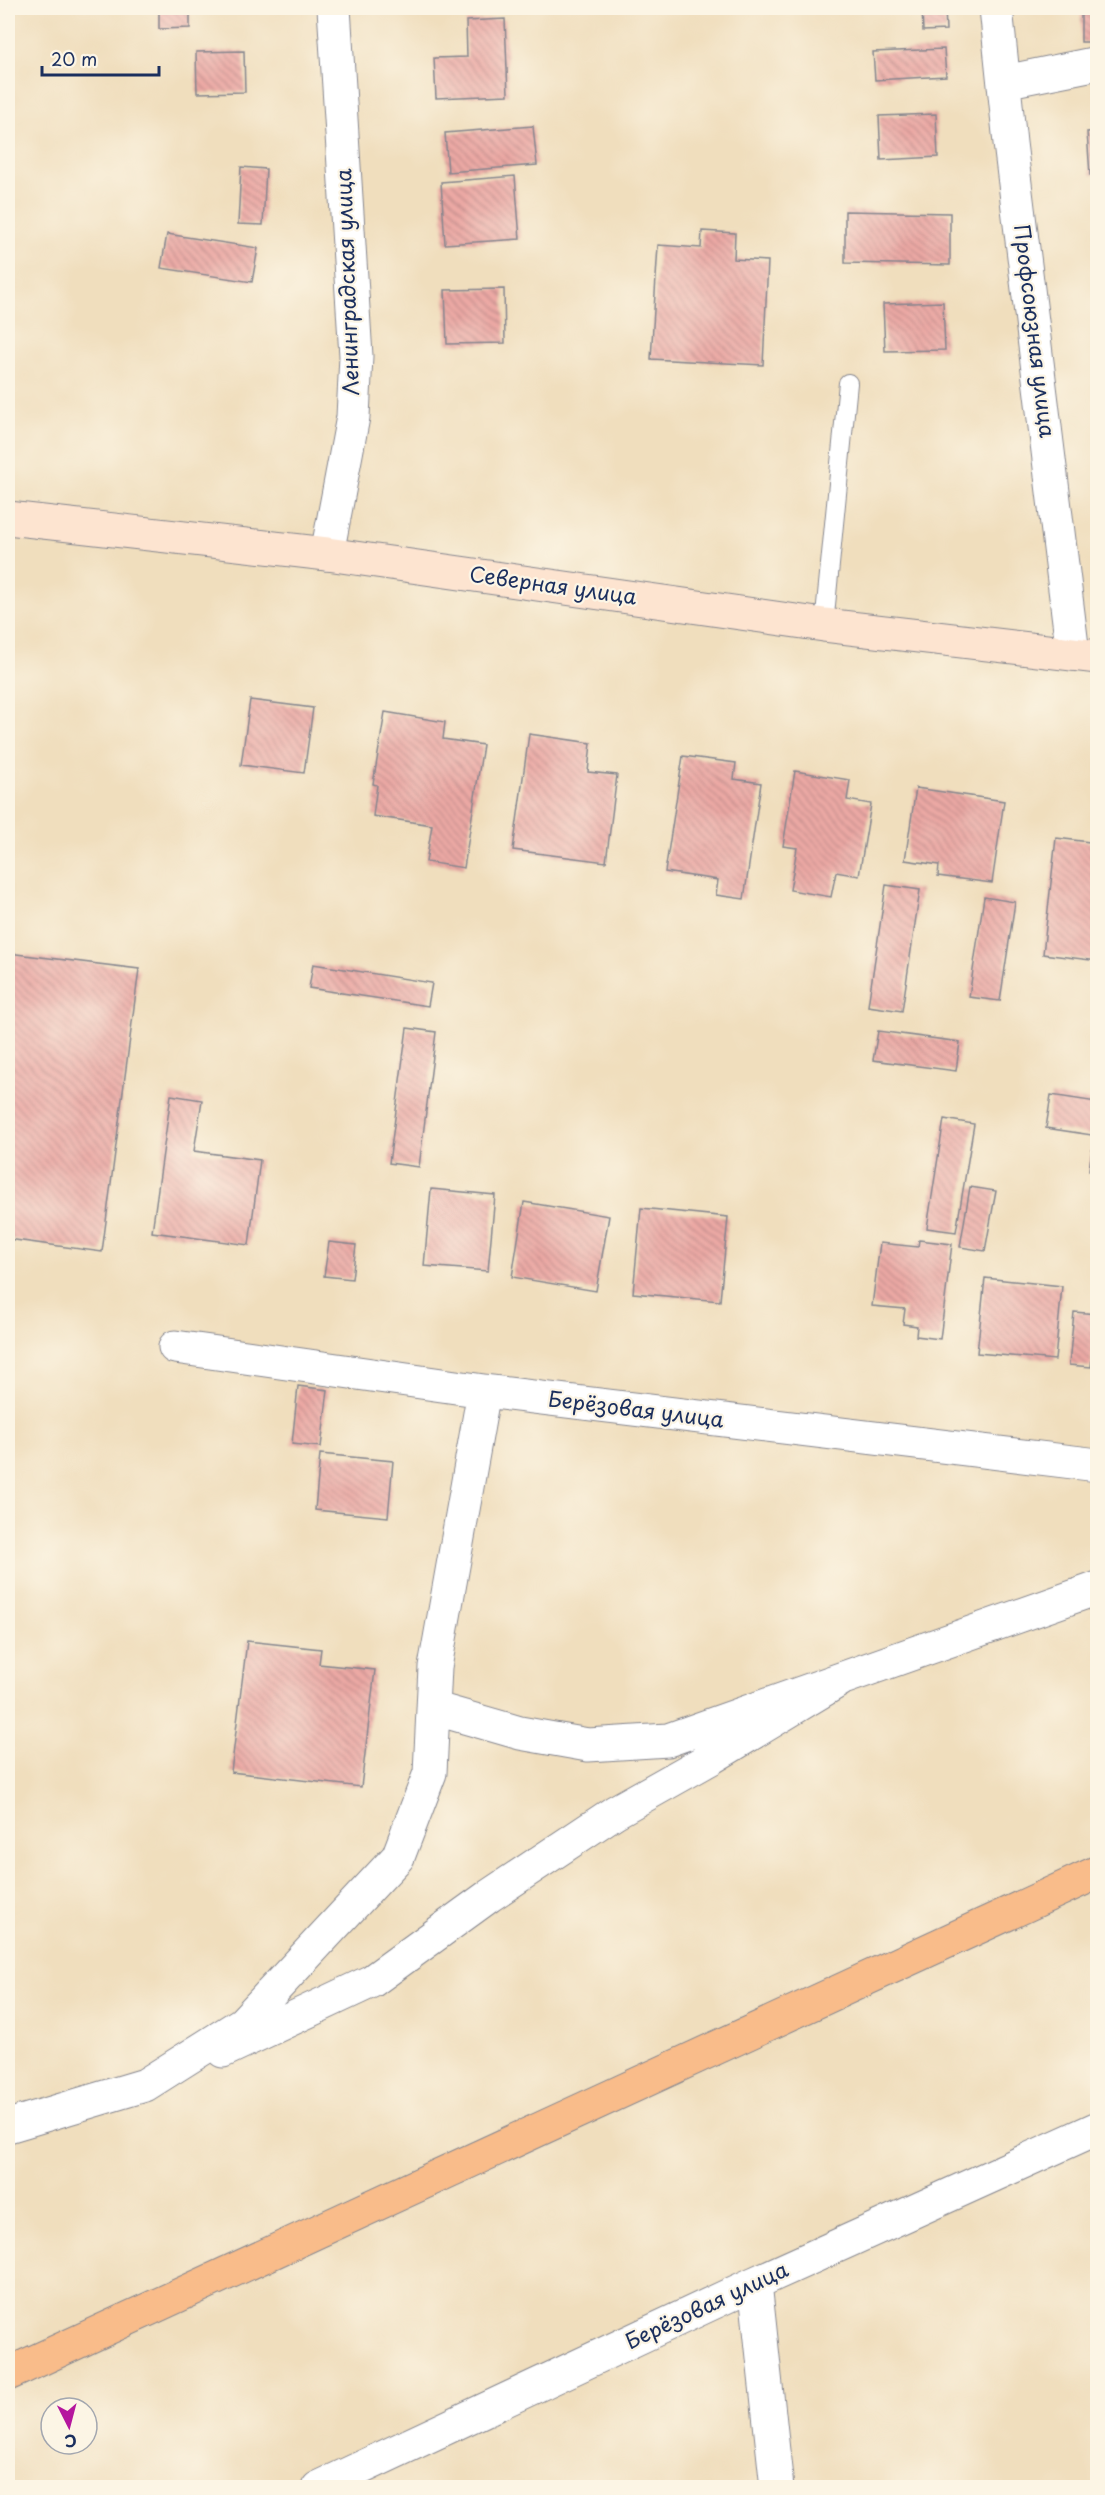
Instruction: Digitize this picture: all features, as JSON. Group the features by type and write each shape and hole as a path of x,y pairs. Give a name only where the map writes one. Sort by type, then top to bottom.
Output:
{"highway":[{"path":"8,2374 1098,1872"}],"street":[{"name":"Ленинградская улица","path":"327,554 353,417 356,357 334,8"},
{"name":"Профсоюзная улица","path":"996,8 1004,82 1085,655"},
{"path":"1004,82 1098,63"},
{"name":"Северная улица","path":"8,518 327,554 824,625 1085,655"},
{"name":"Берёзовая улица","path":"175,1347 484,1391 1098,1465"},
{"path":"145,2085 243,2023 398,1857 430,1773 435,1667 484,1391"},
{"path":"433,1708 520,1733 588,1745 668,1740 1098,1588"},
{"path":"8,2126 145,2085 266,2033 372,1981 489,1896 615,1812 711,1758 840,1680"},
{"name":"Берёзовая улица","path":"318,2487 755,2283 1098,2128"},
{"path":"755,2283 777,2487"}],"lane":[{"path":"824,625 848,383"}],"building":[{"path":"159,8 190,8 190,28 159,29"},
{"path":"922,8 945,8 946,30 923,31"},
{"path":"1081,8 1098,8 1098,42 1081,42"},
{"path":"505,19 508,95 436,98 434,58 467,57 466,21"},
{"path":"944,49 946,76 875,80 873,52"},
{"path":"244,51 245,92 197,93 196,52"},
{"path":"936,114 938,157 881,160 879,116"},
{"path":"533,126 537,165 448,172 445,133"},
{"path":"1098,131 1098,174 1090,175 1087,132"},
{"path":"241,167 266,169 263,225 238,224"},
{"path":"515,176 520,239 445,244 441,182"},
{"path":"845,211 950,213 950,265 845,263"},
{"path":"702,231 735,233 734,259 768,261 763,365 651,359 658,245 701,248"},
{"path":"167,234 258,248 252,282 161,268"},
{"path":"504,289 505,343 447,344 445,290"},
{"path":"943,302 945,350 885,351 883,304"},
{"path":"250,700 313,708 304,773 241,765"},
{"path":"385,712 445,722 443,739 483,745 464,868 426,862 432,825 373,816 377,785 373,784"},
{"path":"529,734 591,743 588,772 617,775 606,862 513,850"},
{"path":"683,756 736,763 734,779 761,783 744,899 716,895 718,880 665,872"},
{"path":"795,771 850,780 847,800 871,804 859,876 836,872 831,897 790,890 797,848 783,846"},
{"path":"916,788 1004,801 992,883 938,876 939,865 905,860"},
{"path":"1056,838 1098,843 1098,961 1043,954"},
{"path":"886,885 920,890 902,1011 868,1006"},
{"path":"984,897 1015,902 1000,1001 969,997"},
{"path":"8,953 139,969 102,1252 8,1239"},
{"path":"313,964 432,983 428,1006 309,988"},
{"path":"407,1028 436,1032 419,1167 389,1163"},
{"path":"878,1031 960,1042 956,1071 873,1060"},
{"path":"171,1095 202,1100 194,1151 260,1160 249,1245 152,1232"},
{"path":"1051,1095 1097,1102 1094,1118 1098,1119 1098,1136 1046,1128"},
{"path":"944,1119 974,1124 956,1232 927,1228"},
{"path":"1092,1150 1098,1150 1098,1171 1089,1170"},
{"path":"970,1187 996,1191 985,1251 960,1247"},
{"path":"431,1189 495,1195 488,1271 424,1266"},
{"path":"524,1202 609,1216 596,1291 512,1277"},
{"path":"641,1208 728,1217 720,1301 633,1293"},
{"path":"919,1240 952,1244 940,1339 916,1336 917,1326 903,1324 905,1309 872,1306 880,1243 918,1247"},
{"path":"329,1242 356,1245 352,1279 324,1276"},
{"path":"985,1278 1062,1286 1055,1360 977,1353"},
{"path":"1074,1312 1097,1314 1091,1367 1069,1365"},
{"path":"298,1386 328,1390 321,1447 292,1444"},
{"path":"320,1454 393,1461 388,1517 315,1510"},
{"path":"247,1641 321,1649 319,1664 375,1670 361,1787 231,1772"}]}
